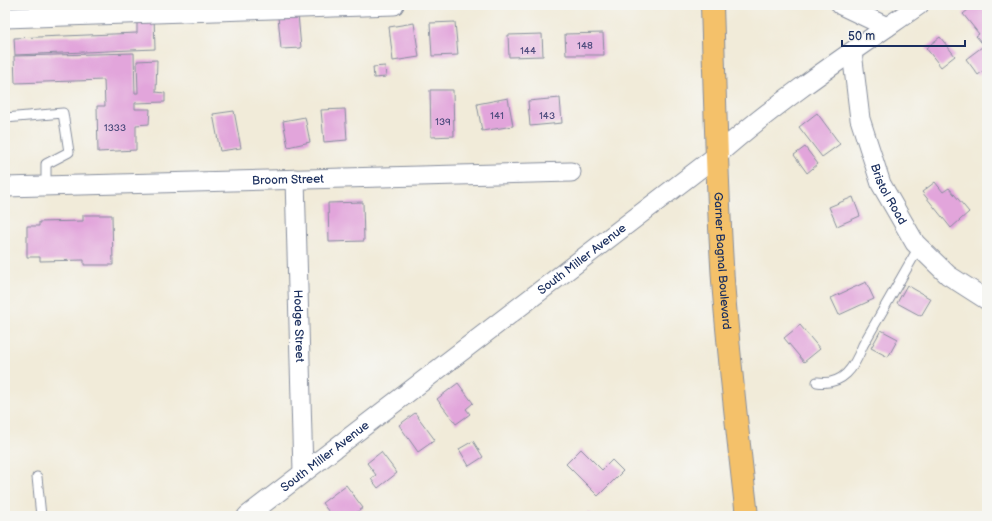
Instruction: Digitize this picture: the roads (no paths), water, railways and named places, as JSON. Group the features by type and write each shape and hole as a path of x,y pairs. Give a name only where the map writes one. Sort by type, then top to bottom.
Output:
{"highway":[{"name":"Garner Bagnal Boulevard","path":"712,5 716,156 723,282 736,428 747,516"}],"street":[{"path":"5,18 126,10 394,5"},
{"path":"841,5 887,27"},
{"name":"South Miller Avenue","path":"247,516 716,156 746,130 919,5"},
{"name":"Bristol Road","path":"852,52 860,119 881,184 915,243 948,275 987,300"},
{"name":"Broom Street","path":"5,187 571,172"},
{"name":"Hodge Street","path":"295,179 303,472"}],"lane":[{"path":"5,118 63,113 70,152 46,164 46,186"},
{"path":"817,382 828,384 842,377 857,362 863,345 919,247"},
{"path":"37,477 41,516"}]}
